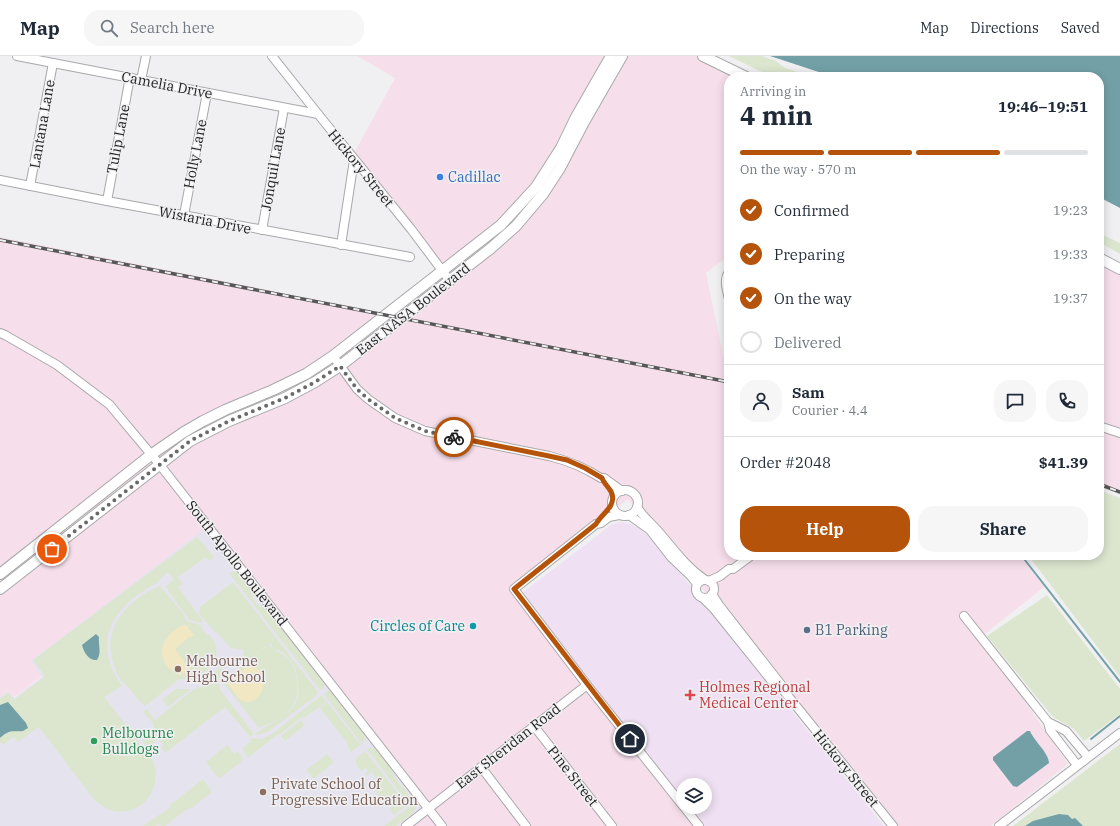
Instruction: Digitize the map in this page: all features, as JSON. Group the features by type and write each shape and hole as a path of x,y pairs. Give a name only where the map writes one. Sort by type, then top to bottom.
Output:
{"main road":[{"name":"East NASA Boulevard","path":"0,574 152,454 203,420 306,374 333,356 501,225 536,187 561,148 576,117 611,56"},
{"name":"East NASA Boulevard","path":"0,589 190,441 229,421 285,398 315,382 340,366 490,249 516,226 543,194 560,168 584,122 622,56"},
{"path":"703,56 736,72"},
{"path":"1104,261 1120,269"},
{"path":"225,410 229,421"}],"street":[{"name":"Camelia Drive","path":"17,56 318,114"},
{"path":"141,80 146,56"},
{"name":"Hickory Street","path":"272,56 354,160 411,229 450,281"},
{"name":"Lantana Lane","path":"30,186 53,63"},
{"name":"Tulip Lane","path":"107,201 130,77"},
{"name":"Holly Lane","path":"184,215 207,93"},
{"name":"Jonquil Lane","path":"262,230 284,108"},
{"path":"341,245 354,160"},
{"name":"Wistaria Drive","path":"0,180 410,258"},
{"name":"South Apollo Boulevard","path":"0,333 57,365 110,405 152,454 442,826"},
{"path":"333,356 357,389 368,399 395,418 425,431 567,460 604,478 622,491"},
{"path":"1104,428 1120,433"},
{"path":"602,478 602,481 609,488 615,511 619,515"},
{"path":"596,524 613,502 617,493 629,491 635,495 638,502 634,512 629,515 609,517 596,524 514,589 676,797"},
{"path":"637,507 643,516 660,533 684,562 695,573 713,585 713,592"},
{"path":"629,515 650,530 671,557 691,576 696,584 695,589 703,598 709,596 733,569 745,560"},
{"path":"696,584 700,581 720,576 733,569"},
{"name":"Hickory Street","path":"713,592 719,605 746,644"},
{"name":"Hickory Street","path":"703,598 783,686 784,691 893,826"},
{"path":"964,616 1048,722 1050,730 1077,765"},
{"name":"East Sheridan Road","path":"406,826 587,684"},
{"path":"1048,722 1066,731 1088,757"},
{"name":"Pine Street","path":"534,726 612,826"},
{"path":"999,826 1120,732"},
{"path":"480,767 526,826"},
{"path":"689,814 698,826"}],"shaded area":[{"path":"357,56 706,56 738,72 724,72 724,259 706,273 724,359 724,560 1024,560 1044,587 981,637 1068,764 991,826 889,826 705,592 628,499 514,589 676,797 676,814 690,814 699,826 406,826 31,661 42,676 13,698 8,691 0,697 0,237 403,317 450,280 352,157 395,78"},
{"path":"1104,259 1120,267 1120,491 1104,485"},
{"name":"Holmes Regional Medical Center","path":"621,522 631,524 648,536 708,606 884,826 703,826 694,814 712,814 712,778 676,778 676,791 522,593 611,525"},
{"name":"Melbourne High School","path":"209,525 428,808 406,826 0,826 0,697 8,691 14,698 42,677 31,661"}],"green space":[{"path":"729,56 762,56 776,61 785,68 797,72 762,72"},
{"path":"1104,235 1120,243 1120,254 1104,245"},
{"path":"1104,492 1120,498 1120,677 1032,560 1104,560"},
{"path":"197,537 214,557 209,561 206,557 178,577 183,584 178,587 203,621 201,623 189,620 165,586 174,580 168,572 159,580 159,582 143,591 130,601 119,612 112,625 108,639 108,653 112,669 122,686 104,697 148,753 153,761 156,775 153,790 149,797 138,807 125,812 110,810 100,805 92,797 39,727 18,742 14,737 3,745 0,743 0,699 8,693 14,700 43,678 44,675 33,660"},
{"path":"237,572 252,590 255,602 268,611 323,680 325,683 324,688 320,690 229,573"},
{"path":"233,582 318,692 316,696 269,731 258,735 254,735 291,710 298,694 298,684 295,669 291,660 282,652 273,648 270,643 242,665 244,650 231,648 199,614 200,607"},
{"path":"160,586 181,611 187,621 203,626 201,627 207,635 209,634 214,642 217,654 216,659 210,667 194,680 178,680 145,706 122,682 118,675 113,662 111,637 121,615 129,606 138,598"},
{"path":"1047,595 1120,689 1120,714 1084,741 1074,729 1053,717 987,636"},
{"path":"269,644 287,657 293,664 297,679 297,696 288,712 277,720 259,728 224,684 225,679"},
{"path":"224,664 219,680 221,691 254,734 250,737 225,707 165,753 161,747 163,745 159,738 147,748 142,740 151,733 154,727 143,712 147,709 155,720 194,689 196,689 197,685 200,688 213,678 213,674"},
{"path":"176,689 191,689 168,707 162,699"},
{"path":"330,689 365,735 362,744 324,694"},
{"path":"322,695 326,702 304,718 302,717 279,735 278,734 248,758 243,748 251,741 250,739 261,739 269,736"},
{"path":"327,702 361,745 351,752 347,746 348,744 320,708"},
{"path":"301,720 305,725 285,741 281,736"},
{"path":"1120,744 1120,826 1013,826"},
{"path":"227,745 234,754 238,751 243,759 220,778 218,778 206,762"},
{"path":"367,749 376,749 381,753 398,782 415,805 416,808 412,814 396,826 384,826 410,806"},
{"path":"365,751 407,805 394,815 390,809 392,807 385,798 382,800 372,787 376,783 374,780 376,778 372,771 366,776 365,774 368,771 366,768 361,771 356,764 357,758"},
{"path":"327,754 333,761 332,764 313,778 306,770"},
{"path":"203,779 212,792 192,808 187,809 165,826 161,826 159,824 156,826 143,826 170,808 170,805"}],"sand":[{"path":"186,625 194,635 189,637 175,649 190,668 180,676 167,666 162,653 168,637 172,632"},
{"path":"249,665 257,669 262,674 264,681 260,695 255,700 249,702 240,700 227,682"}],"water":[{"path":"770,56 1120,56 1120,208 1104,200 1104,72 819,72"},
{"path":"96,634 99,637 100,652 97,660 94,660 87,656 82,645"},
{"path":"8,702 26,723 28,728 23,731 9,732 0,738 0,705"},
{"path":"1027,731 1030,731 1047,755 1049,763 1017,787 1013,786 993,760 993,757"},
{"path":"1059,814 1068,815 1072,819 1075,818 1083,826 1025,826 1033,821"}],"waterway":[{"path":"1025,560 1120,682"},
{"path":"1091,739 1120,716"}],"railway":[{"path":"0,240 724,381"},
{"path":"1104,486 1120,492"}],"way so far":[{"path":"52,549 190,441 229,421 285,398 315,382 340,366 357,389 368,399 395,418 425,431 454,437"}],"place":[{"name":"Cadillac","path":"440,177"},
{"name":"Circles of Care","path":"473,626"},
{"name":"B1 Parking","path":"807,630"},
{"name":"Melbourne High School","path":"178,669"},
{"name":"Holmes Regional Medical Center","path":"690,695"},
{"name":"Melbourne Bulldogs","path":"94,741"},
{"name":"Private School of Progressive Education","path":"263,792"}],"route":[{"path":"454,437 567,460 602,478 602,481 609,488 613,499 612,504 596,524 514,589 630,739"}]}
